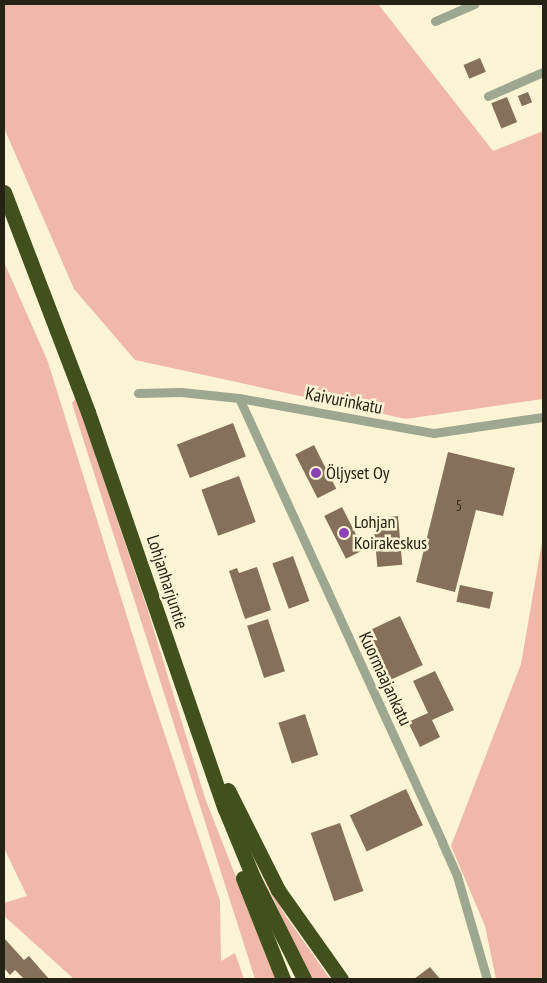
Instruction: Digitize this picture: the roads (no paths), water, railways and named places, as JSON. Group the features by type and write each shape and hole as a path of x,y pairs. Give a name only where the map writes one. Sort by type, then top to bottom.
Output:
{"highway":[{"name":"Lohjanharjuntie","path":"4,192 88,412 196,729 253,877 304,979"},
{"path":"172,658 233,803 260,858 305,932 341,979"},
{"path":"196,729 218,813 283,979"}],"street":[{"path":"435,20 474,4"},
{"path":"488,96 543,72"},
{"name":"Kaivurinkatu","path":"138,393 182,392 239,398 434,433 543,417"},
{"name":"Kuormaajankatu","path":"239,398 457,876 487,979"}],"place":[{"name":"Öljyset Oy","path":"316,473"},
{"name":"Lohjan Koirakeskus","path":"344,533"}]}
